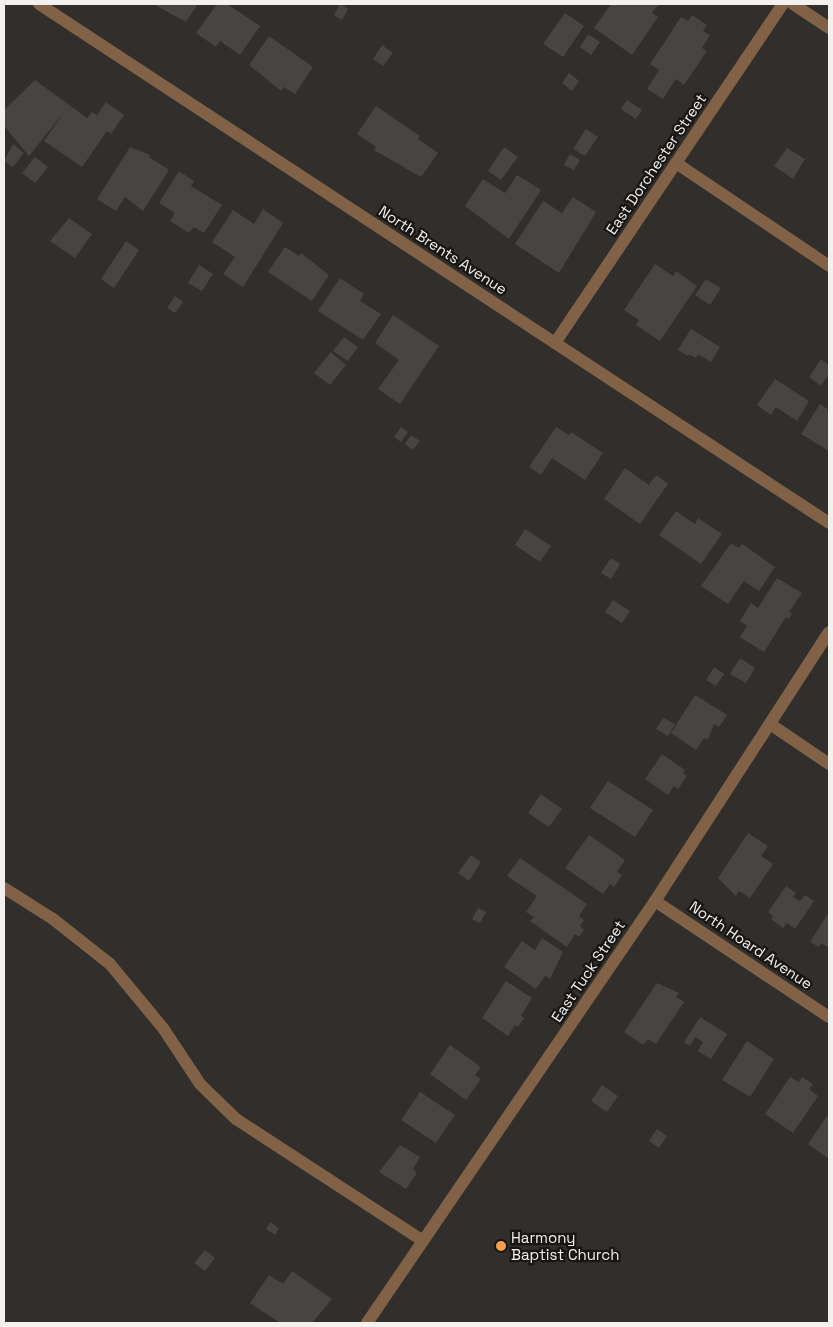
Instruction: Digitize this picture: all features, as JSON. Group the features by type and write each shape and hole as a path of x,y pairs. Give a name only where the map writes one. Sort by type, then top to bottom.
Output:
{"street":[{"name":"North Brents Avenue","path":"39,4 829,522"},
{"name":"East Dorchester Street","path":"555,343 784,4"},
{"path":"792,4 829,28"},
{"path":"676,163 829,266"},
{"name":"East Tuck Street","path":"367,1323 655,900 829,632"},
{"path":"770,724 829,764"},
{"path":"4,888 53,919 110,964 164,1028 200,1084 236,1119 424,1241"},
{"name":"North Hoard Avenue","path":"655,900 829,1017"}],"building":[{"path":"153,4 198,4 186,22"},
{"path":"217,4 227,4 260,26 240,55 220,41 216,47 196,33"},
{"path":"340,4 348,9 342,20 334,15"},
{"path":"611,4 659,4 652,13 658,17 632,55 594,28"},
{"path":"565,13 584,26 563,57 543,44"},
{"path":"692,15 707,25 703,31 710,35 702,48 707,51 684,85 676,79 663,99 647,89 659,70 650,64 681,17 688,21"},
{"path":"588,34 600,42 591,55 580,47"},
{"path":"269,36 313,67 295,94 284,87 281,91 249,65"},
{"path":"382,45 393,53 383,66 373,59"},
{"path":"569,73 579,81 572,91 562,83"},
{"path":"35,80 87,118 92,112 97,115 106,102 124,115 111,134 107,131 82,167 44,141 64,112 29,156 4,126 4,110"},
{"path":"627,100 642,110 636,119 621,109"},
{"path":"376,106 420,136 418,139 438,153 421,177 374,150 376,147 357,134"},
{"path":"586,129 598,137 585,156 573,149"},
{"path":"13,144 24,153 13,167 4,161"},
{"path":"130,147 150,155 149,157 169,170 143,211 125,197 116,211 97,199"},
{"path":"504,147 518,157 501,180 488,171"},
{"path":"787,148 805,159 793,179 774,166"},
{"path":"570,154 580,160 574,170 564,165"},
{"path":"35,157 48,167 35,183 22,173"},
{"path":"179,171 194,181 191,186 222,205 204,233 194,227 189,233 170,221 175,213 159,203"},
{"path":"517,175 541,190 509,239 465,206 483,179 505,193"},
{"path":"573,197 596,212 559,273 515,244 543,201 562,213"},
{"path":"263,209 283,223 243,287 223,274 235,257 212,242 233,210 254,224"},
{"path":"69,218 92,234 75,258 50,241"},
{"path":"126,241 139,250 114,288 101,279"},
{"path":"285,247 299,256 301,253 329,275 312,301 268,272"},
{"path":"655,264 673,276 676,271 697,286 660,341 636,325 639,320 624,310"},
{"path":"199,265 213,274 202,291 188,283"},
{"path":"340,278 364,294 360,301 381,314 363,340 318,311"},
{"path":"706,279 721,288 710,305 695,295"},
{"path":"175,296 183,302 175,313 167,308"},
{"path":"393,315 439,346 400,404 378,389 399,360 375,343"},
{"path":"691,329 720,347 711,362 698,354 696,358 678,350"},
{"path":"344,337 358,347 348,361 333,351"},
{"path":"331,352 346,365 330,385 314,373"},
{"path":"821,359 829,365 829,374 821,386 809,377"},
{"path":"775,379 809,401 797,421 776,407 771,415 757,405"},
{"path":"820,404 829,410 829,451 801,434"},
{"path":"401,427 408,432 401,442 394,437"},
{"path":"556,427 569,435 571,432 603,453 585,480 552,458 541,475 529,467"},
{"path":"411,435 420,441 413,450 405,444"},
{"path":"625,468 649,485 656,475 668,484 640,524 604,499"},
{"path":"676,511 695,524 698,518 722,534 701,564 659,535"},
{"path":"525,529 551,546 540,562 515,545"},
{"path":"731,543 739,548 742,544 775,567 759,591 744,581 728,604 701,586"},
{"path":"611,558 620,564 611,579 601,573"},
{"path":"777,578 802,593 789,612 792,614 789,619 786,617 764,652 740,637 747,626 740,621 751,603 758,608"},
{"path":"613,600 630,611 622,623 605,612"},
{"path":"740,658 755,668 746,683 730,674"},
{"path":"714,667 724,674 716,686 706,680"},
{"path":"695,695 727,715 719,727 714,724 708,739 704,738 696,750 671,733"},
{"path":"663,718 675,724 668,736 656,729"},
{"path":"662,754 685,770 683,773 687,776 678,789 674,786 668,795 645,779"},
{"path":"608,781 653,810 635,837 590,808"},
{"path":"541,794 562,809 549,827 528,813"},
{"path":"748,833 768,846 761,856 773,864 750,898 739,891 736,896 718,878"},
{"path":"589,835 625,860 617,872 622,875 614,887 610,884 603,894 565,868"},
{"path":"471,855 481,862 469,881 458,873"},
{"path":"520,858 587,904 579,916 584,920 580,926 584,930 579,937 575,934 567,947 530,921 534,917 526,912 537,896 507,876"},
{"path":"786,886 796,893 793,897 800,901 805,895 814,901 795,929 787,923 783,928 771,919 773,916 768,912"},
{"path":"478,908 486,912 480,923 472,919"},
{"path":"829,912 829,948 821,943 819,947 810,942"},
{"path":"542,938 563,952 550,979 545,976 536,989 504,967 522,941 535,950"},
{"path":"506,981 532,998 521,1016 524,1018 518,1027 515,1025 508,1036 482,1018"},
{"path":"657,983 679,993 676,997 684,1002 656,1044 648,1039 643,1045 624,1032"},
{"path":"700,1017 727,1034 711,1059 698,1051 703,1042 695,1037 690,1046 684,1042"},
{"path":"747,1041 774,1059 750,1097 722,1080"},
{"path":"450,1045 481,1067 475,1075 481,1079 466,1100 430,1074"},
{"path":"790,1077 799,1082 802,1077 813,1084 809,1089 818,1096 793,1133 765,1114"},
{"path":"602,1085 618,1096 607,1112 591,1101"},
{"path":"420,1092 455,1115 436,1143 401,1120"},
{"path":"829,1113 829,1159 808,1144"},
{"path":"657,1129 667,1136 659,1148 649,1141"},
{"path":"400,1145 420,1157 413,1169 417,1173 406,1189 379,1172"},
{"path":"270,1222 279,1228 275,1235 266,1229"},
{"path":"205,1250 215,1258 205,1271 194,1263"},
{"path":"292,1271 332,1299 312,1323 280,1323 250,1303 269,1275 283,1284"}],"place":[{"name":"Harmony Baptist Church","path":"501,1246"}]}
